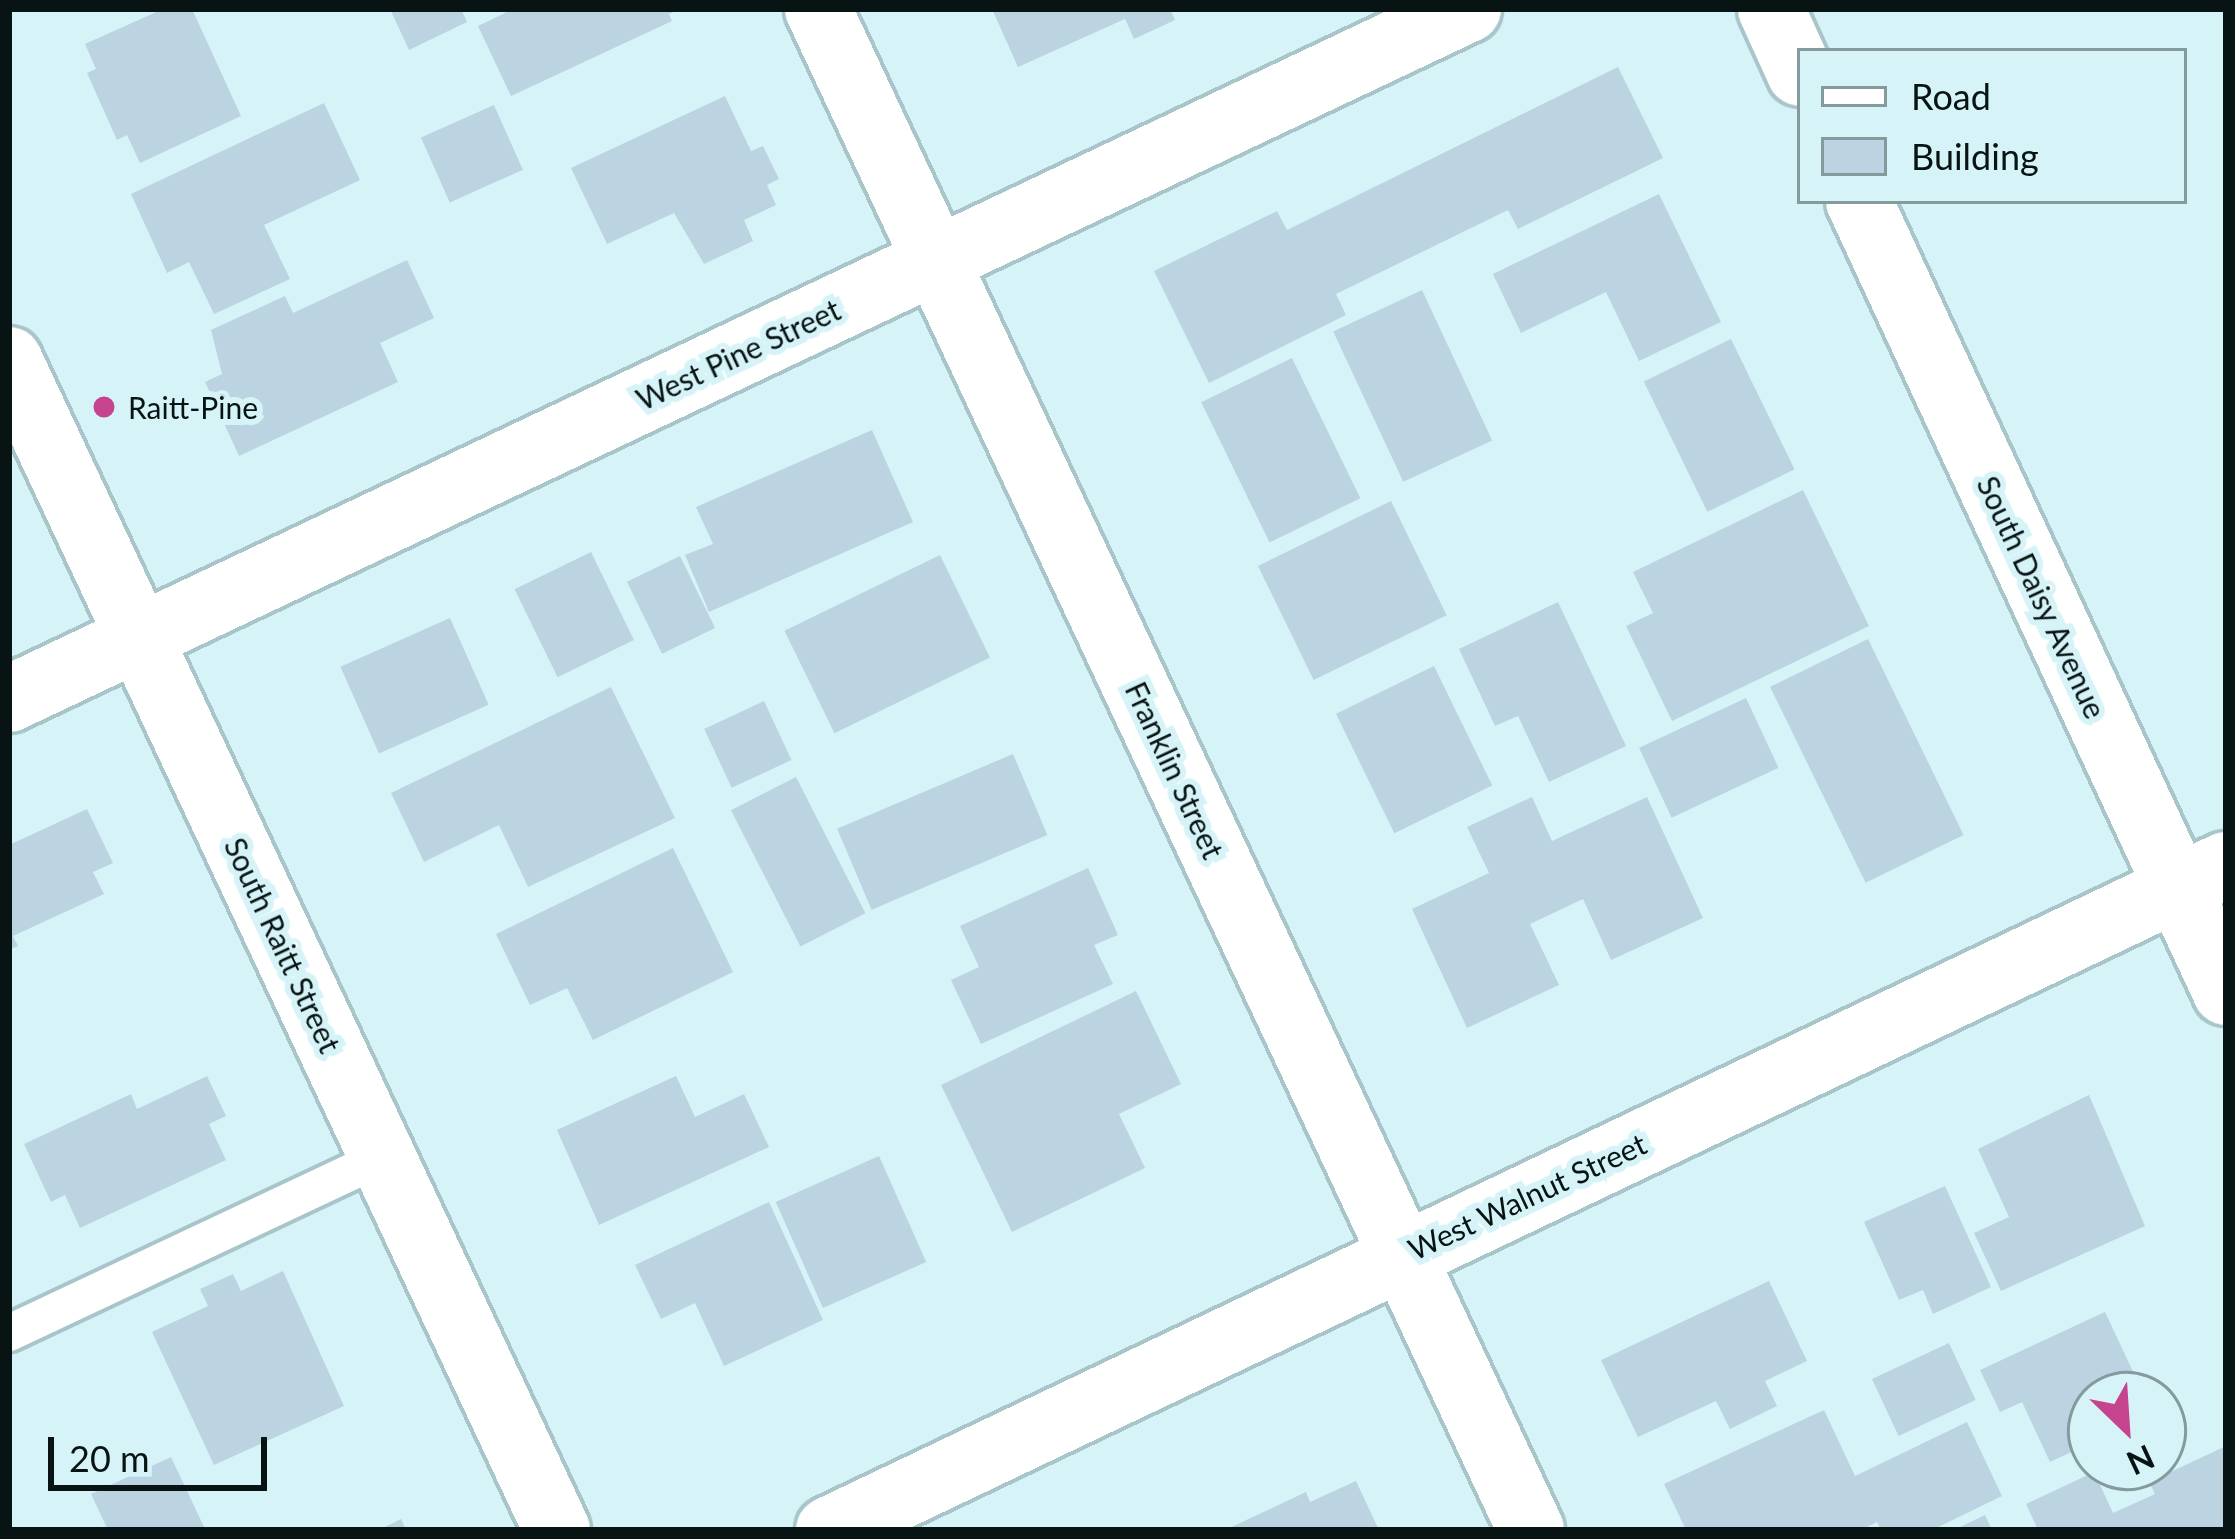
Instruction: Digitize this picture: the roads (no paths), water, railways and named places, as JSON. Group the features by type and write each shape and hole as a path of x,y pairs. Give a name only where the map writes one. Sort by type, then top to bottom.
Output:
{"street":[{"name":"Franklin Street","path":"818,9 1531,1530"},
{"name":"West Pine Street","path":"9,699 1468,9"},
{"path":"1771,9 1797,66"},
{"name":"South Daisy Avenue","path":"1861,204 2201,876 2226,992"},
{"name":"South Raitt Street","path":"9,360 557,1530"},
{"name":"West Walnut Street","path":"829,1530 2201,876"}],"lane":[{"path":"9,1333 383,1157"}],"place":[{"name":"Raitt-Pine","path":"104,407"}]}
